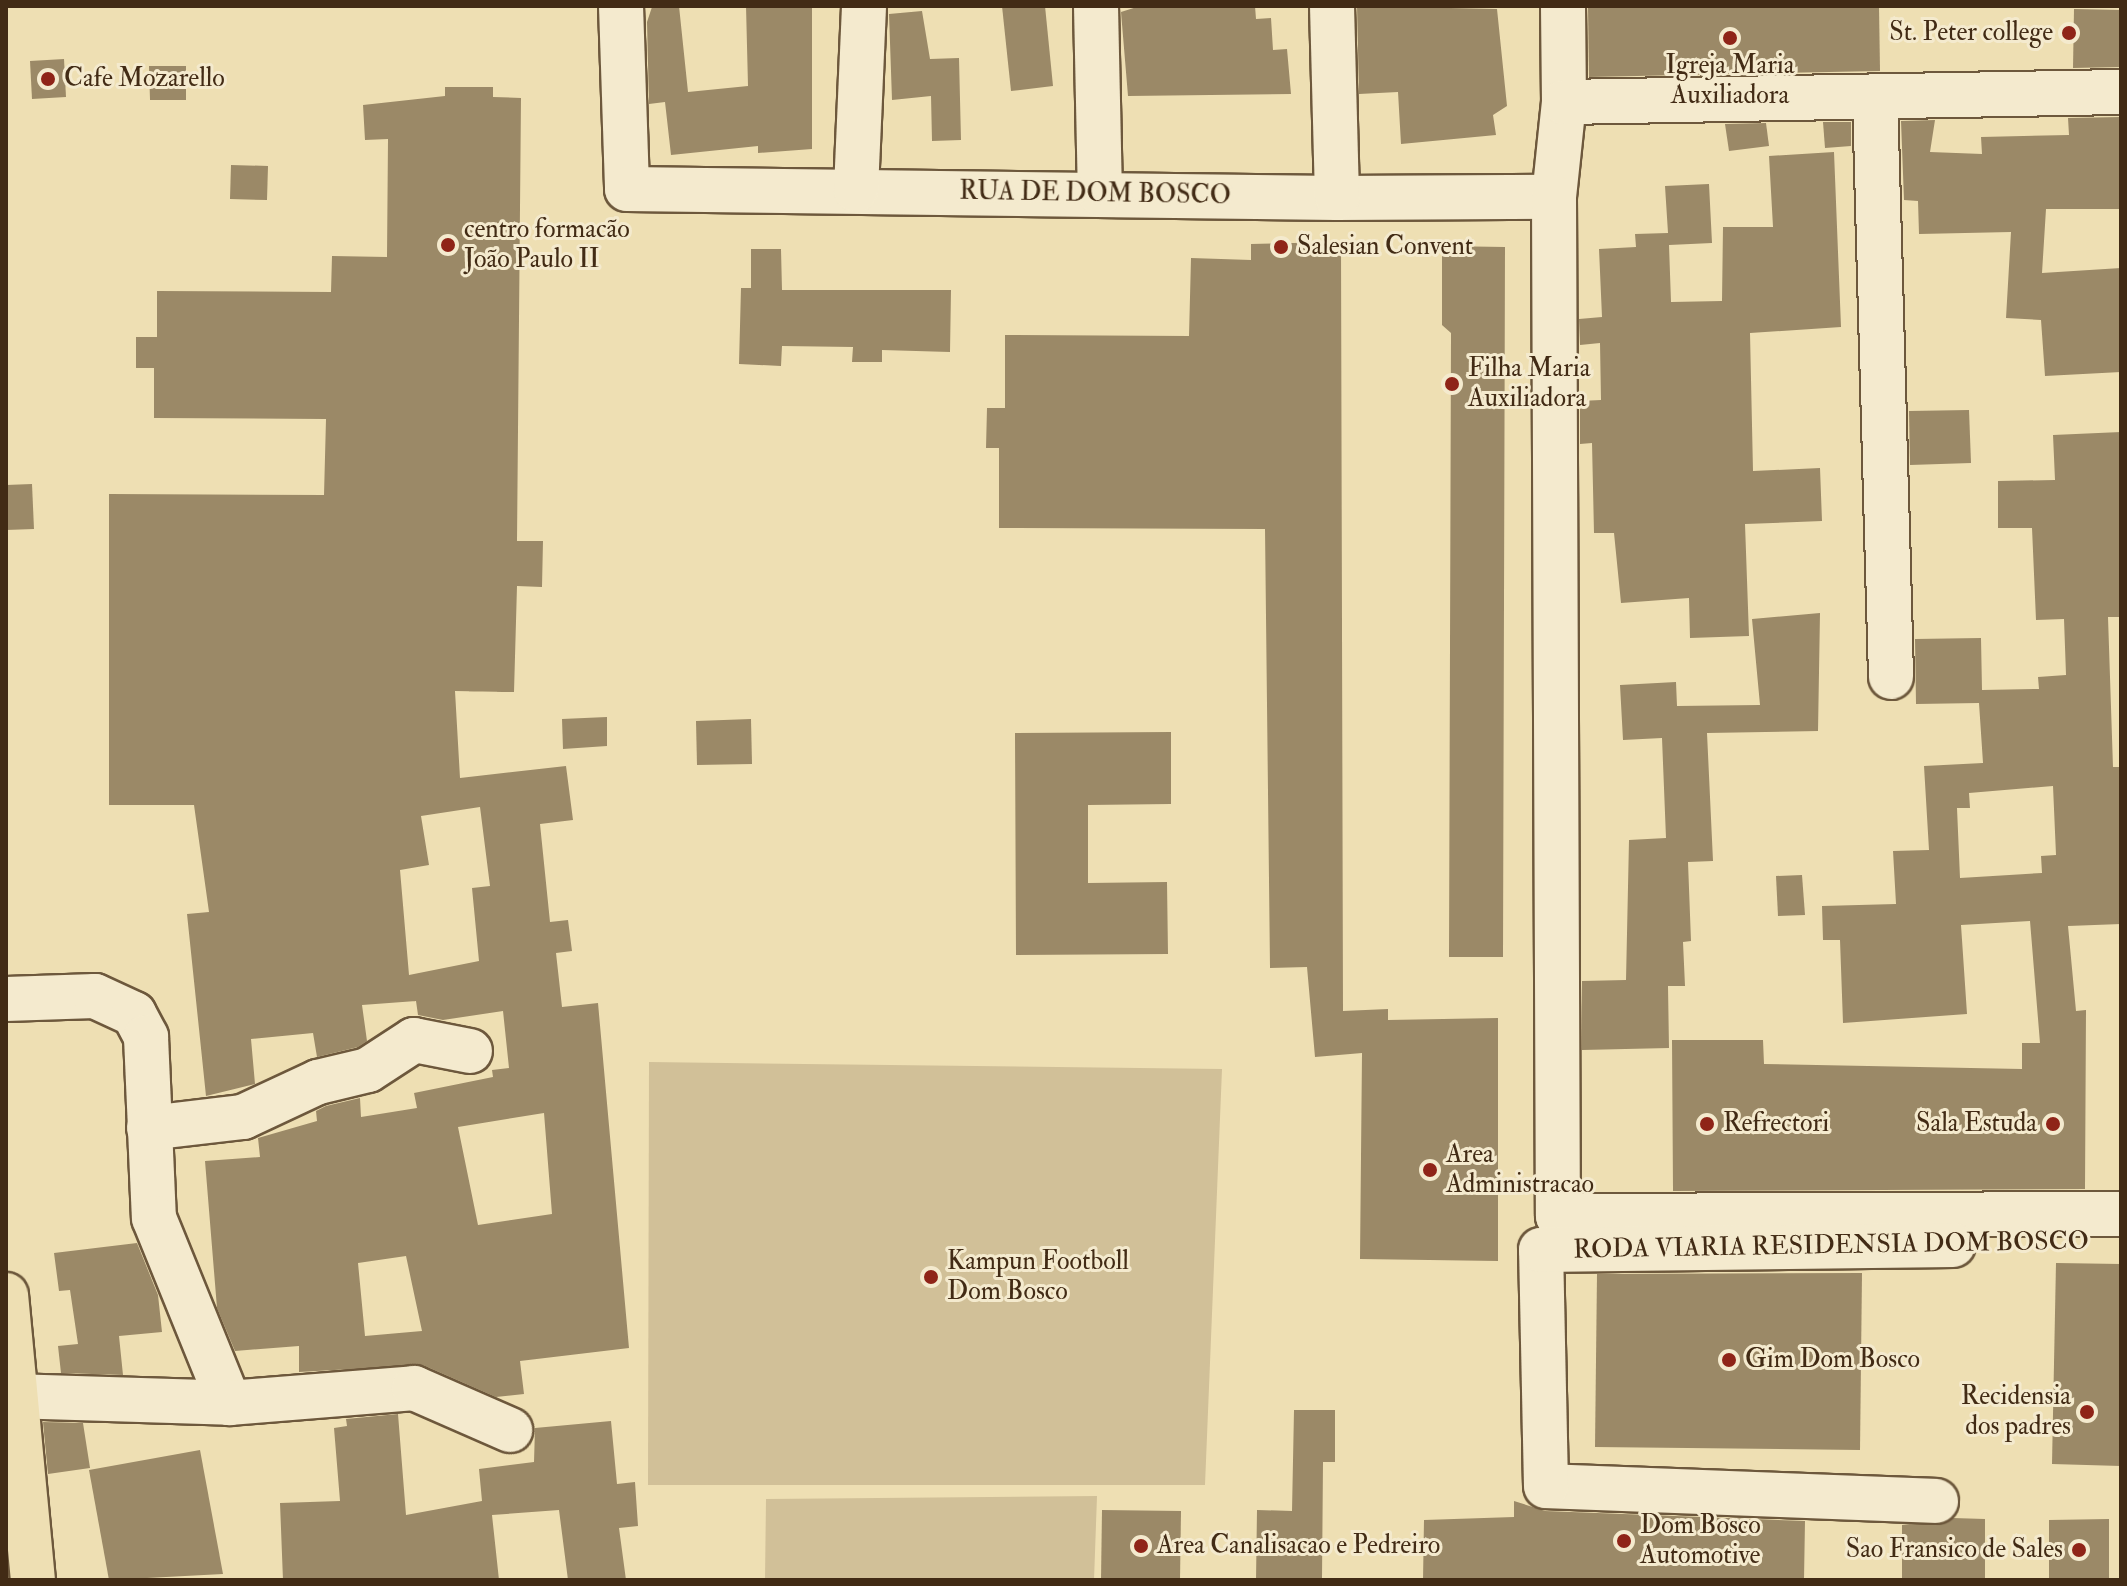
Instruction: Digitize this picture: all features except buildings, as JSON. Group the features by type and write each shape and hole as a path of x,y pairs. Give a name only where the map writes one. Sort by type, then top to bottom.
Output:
{"main road":[{"path":"6,1295 11,1396 33,1580"}],"street":[{"name":"RUA DE DOM BOSCO","path":"621,6 627,189 1337,198 1554,197"},
{"path":"856,190 864,6"},
{"path":"1096,6 1100,193"},
{"path":"1332,6 1337,198"},
{"path":"1563,6 1564,102 1554,197 1558,1216 2121,1214"},
{"path":"1564,102 2121,92"},
{"path":"1875,96 1891,677"},
{"path":"6,999 95,996 134,1014 146,1037 154,1218 229,1403"},
{"path":"149,1128 243,1117 318,1082 368,1070 414,1040 470,1051"},
{"name":"RODA VIARIA RESIDENSIA DOM BOSCO","path":"1936,1501 1546,1486 1541,1250 2121,1241"},
{"path":"11,1396 229,1403 414,1388 510,1430"}],"shaded area":[{"name":"Kampun Footboll Dom Bosco","path":"649,1062 1222,1069 1205,1485 648,1485"},
{"path":"1097,1496 1094,1580 765,1580 766,1499"}],"place":[{"name":"St. Peter college","path":"2069,33"},
{"name":"Igreja Maria Auxiliadora","path":"1730,38"},
{"name":"Cafe Mozarello","path":"48,79"},
{"name":"centro formacão João Paulo II","path":"448,245"},
{"name":"Salesian Convent","path":"1281,247"},
{"name":"Filha Maria Auxiliadora","path":"1452,384"},
{"name":"Refrectori","path":"1707,1124"},
{"name":"Sala Estuda","path":"2053,1124"},
{"name":"Area Administracao","path":"1430,1170"},
{"name":"Kampun Footboll Dom Bosco","path":"931,1277"},
{"name":"Gim Dom Bosco","path":"1729,1360"},
{"name":"Recidensia dos padres","path":"2087,1412"},
{"name":"Dom Bosco Automotive","path":"1624,1541"},
{"name":"Area Canalisacao e Pedreiro","path":"1141,1546"},
{"name":"Sao Fransico de Sales","path":"2079,1550"}]}
